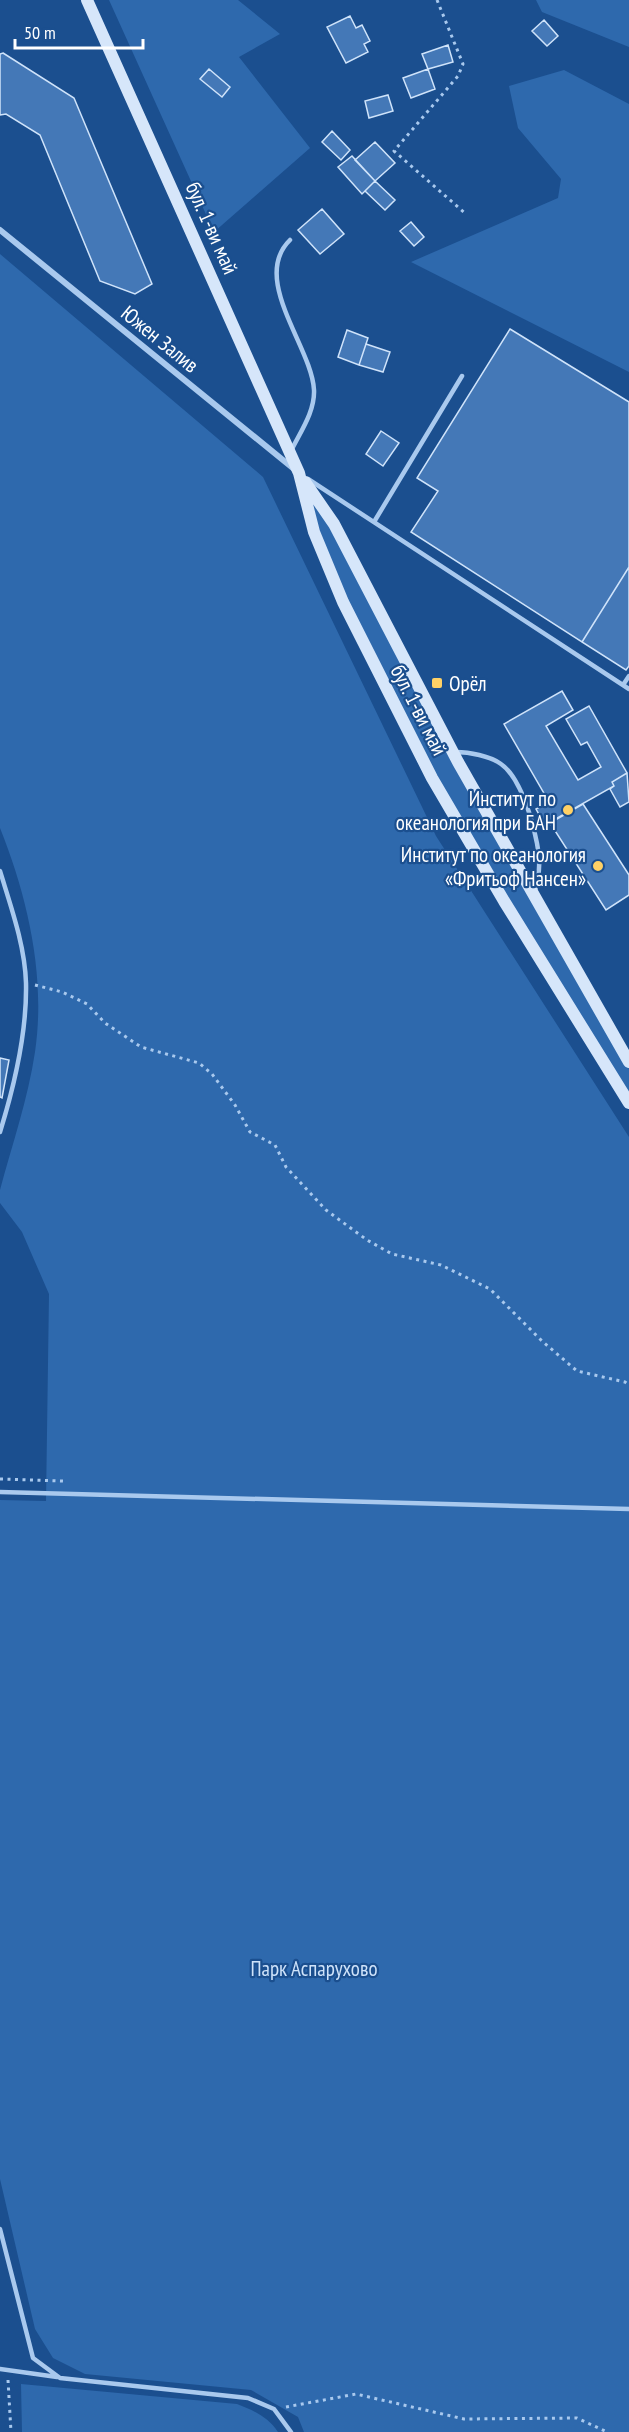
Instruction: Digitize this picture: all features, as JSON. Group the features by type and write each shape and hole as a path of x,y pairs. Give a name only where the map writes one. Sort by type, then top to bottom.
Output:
{"main road":[{"name":"бул. 1-ви май","path":"87,0 299,473 314,532 343,602 432,778 504,901 629,1103"},
{"name":"бул. 1-ви май","path":"299,473 334,524 453,753 629,1062"}],"street":[{"name":"Южен Залив","path":"0,230 299,473"}],"lane":[{"path":"290,240 280,249 276,264 279,293 314,388 312,409 290,452"},
{"path":"374,522 462,376"},
{"path":"299,473 629,689"},
{"path":"623,685 629,676"},
{"path":"453,753 467,752 501,764 512,776 537,838 539,867 534,894"},
{"path":"0,871 15,920 26,983 19,1057 0,1132"},
{"path":"0,1492 629,1509"},
{"path":"0,2229 33,2358 60,2378"},
{"path":"0,2369 60,2378 248,2398 274,2409 291,2432"}],"path":[{"path":"436,0 463,64 459,76 394,151 466,214"},
{"path":"26,983 62,992 87,1004 105,1023 141,1047 200,1063 212,1074 235,1105 250,1132 275,1145 286,1167 326,1210 367,1240 392,1254 441,1265 490,1289 577,1371 626,1382 629,1385"},
{"path":"8,2371 11,2432"},
{"path":"274,2409 357,2394 464,2419 577,2418 607,2432"}],"green space":[{"path":"109,0 238,0 280,34 239,57 310,148 214,232"},
{"path":"536,0 629,0 629,47 542,12"},
{"path":"564,70 629,104 629,372 411,262 558,198 561,179 518,128 509,86"},
{"name":"Парк Аспарухово","path":"0,254 263,477 436,836 629,1137 629,2432 304,2432 298,2417 251,2390 85,2374 53,2358 35,2329 0,2179 0,1500 46,1501 49,1294 22,1232 0,1203 0,1190 32,1070 38,1024 38,995 32,938 26,910 0,828"},
{"path":"299,473 629,1062 629,1100 504,901 343,602"},
{"path":"21,2384 237,2404 260,2415 278,2432 22,2432"}],"building":[{"path":"350,16 356,28 362,25 370,41 364,44 368,52 346,63 327,27"},
{"path":"544,20 558,36 547,46 532,31"},
{"path":"448,45 453,62 428,69 422,54"},
{"path":"3,53 74,98 152,284 135,294 100,281 40,135 6,114 0,115 0,54"},
{"path":"209,69 230,87 222,97 200,79"},
{"path":"428,69 435,89 411,98 403,78"},
{"path":"388,95 393,111 369,118 365,101"},
{"path":"332,131 350,150 341,160 322,142"},
{"path":"375,142 395,163 375,181 355,160"},
{"path":"352,156 375,181 362,194 338,167"},
{"path":"375,181 395,200 385,210 365,191"},
{"path":"322,209 344,234 320,254 298,230"},
{"path":"411,222 424,237 414,246 400,231"},
{"path":"510,329 629,402 629,567 582,642 411,532 438,491 417,478"},
{"path":"347,330 368,338 359,365 338,357"},
{"path":"366,344 390,352 383,372 359,365"},
{"path":"381,431 399,443 383,466 366,454"},
{"path":"629,567 629,666 626,670 582,642"},
{"path":"562,691 573,710 546,726 578,780 601,767 587,742 581,745 566,719 589,706 627,773 612,782 614,786 545,825 536,809 549,802 504,724"},
{"path":"627,773 629,802 620,807 610,789 614,786 612,782"},
{"path":"583,804 629,875 629,895 606,910 550,823"},
{"path":"0,1058 9,1060 2,1098 0,1097"}],"place":[{"name":"Орёл","path":"437,683"},
{"name":"Институт по океанология при БАН","path":"568,810"},
{"name":"Институт по океанология «Фритьоф Нансен»","path":"598,866"}]}
